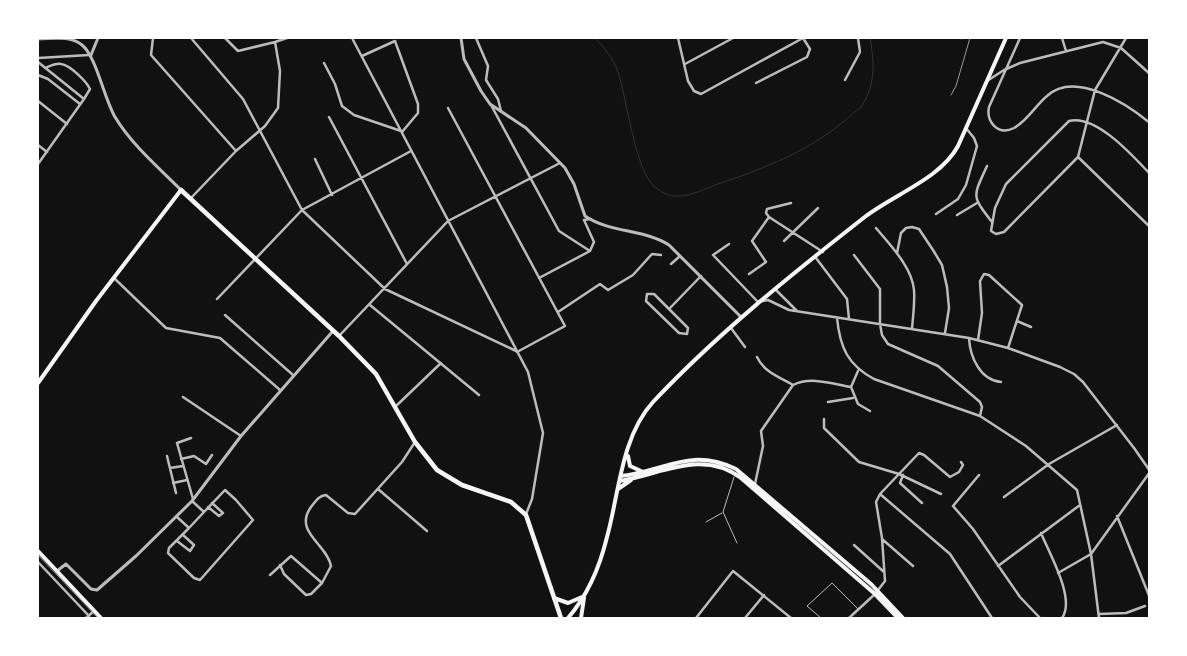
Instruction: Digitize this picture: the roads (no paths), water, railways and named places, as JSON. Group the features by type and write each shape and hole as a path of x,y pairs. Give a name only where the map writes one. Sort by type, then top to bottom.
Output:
{"main road":[{"path":"581,618 584,596 607,538 628,451 637,426 651,405 758,302 867,216 944,165 955,153 1006,38"},
{"path":"38,383 96,301 115,279 181,190 339,336 376,374 393,408 415,442 437,470 449,479 511,502 526,515 561,618"},
{"path":"628,451 630,466 643,472"},
{"path":"621,479 688,460 706,459 736,469 877,592 904,618"},
{"path":"621,479 633,479 696,463 715,465 735,474 877,592 898,618"},
{"path":"618,489 633,479"},
{"path":"38,551 101,618"},
{"path":"554,598 568,603 584,596"},
{"path":"568,618 584,596"}],"street":[{"path":"91,55 98,38"},
{"path":"152,38 154,46 151,55 236,151"},
{"path":"191,38 244,99 302,210 385,290 517,352"},
{"path":"225,38 238,51 287,38"},
{"path":"352,38 528,372 543,433 532,499 526,515"},
{"path":"461,38 464,59 559,231 590,251"},
{"path":"476,38 488,66 486,80 498,99 502,112"},
{"path":"678,38 688,80 694,91 703,93 803,38 810,49 807,57 756,83"},
{"path":"685,64 733,38"},
{"path":"845,80 860,52 858,38"},
{"path":"1020,38 988,112 991,122 997,128 1003,130 1017,126 1053,91 1068,87 1095,90 1122,102 1150,123"},
{"path":"1062,38 1066,51"},
{"path":"1126,38 1095,90 1086,123 1078,157 1004,232 1000,234 993,233 990,228 1004,188 1033,155 1069,121 1074,120 1086,123 1121,144 1150,174"},
{"path":"38,39 76,39 83,46 91,55 104,95 115,117 145,155 181,190"},
{"path":"362,56 396,41 418,104 418,113 402,132"},
{"path":"191,198 236,151 261,129 278,108 280,71 275,42"},
{"path":"987,82 1007,68 1098,42 1110,43 1121,48 1150,74"},
{"path":"38,58 91,55"},
{"path":"38,62 84,99"},
{"path":"324,63 335,84 342,106 354,115 402,132"},
{"path":"38,164 90,89 88,85 62,64 45,68"},
{"path":"38,75 48,79 80,104"},
{"path":"38,100 67,124"},
{"path":"490,104 526,128 560,163 574,184 585,216 613,229 659,239 680,256 741,317"},
{"path":"448,108 565,326 517,352"},
{"path":"329,117 360,179 407,264"},
{"path":"936,214 958,199 966,185 977,146 974,138 966,128"},
{"path":"38,145 47,152"},
{"path":"217,299 302,210 411,151"},
{"path":"1078,157 1150,226"},
{"path":"315,159 332,194"},
{"path":"339,336 385,290 448,221 560,163"},
{"path":"987,166 975,196 977,203 992,222"},
{"path":"791,203 767,209 769,217 823,252"},
{"path":"957,215 977,203"},
{"path":"784,241 818,208"},
{"path":"749,274 766,262 752,241 769,217"},
{"path":"539,278 590,251 594,242 584,220 590,219"},
{"path":"897,253 901,233 906,228 912,227 919,229 942,265 949,308 945,334"},
{"path":"876,228 897,253 914,289 912,329"},
{"path":"730,244 713,255 758,302 768,300 789,310 969,338 1008,348 1074,374 1117,425 1150,472 1091,554 1058,573"},
{"path":"558,312 600,284 608,290 633,275 652,254 661,255"},
{"path":"854,255 880,289 880,324 882,335 888,344 938,366 980,402 982,410 980,416"},
{"path":"671,264 680,256"},
{"path":"816,258 847,299 849,319"},
{"path":"978,341 982,313 981,277 984,274 991,276 1019,300 1022,308 1008,348"},
{"path":"670,308 701,276"},
{"path":"115,279 166,328 220,338 280,390"},
{"path":"775,289 791,307 798,311"},
{"path":"647,294 654,294 670,308 688,328 687,334 679,333 646,302 647,294"},
{"path":"370,305 478,395"},
{"path":"225,315 293,375"},
{"path":"837,318 844,351 858,370 874,379 980,416 1010,434 1075,487 1091,554 1099,618"},
{"path":"1017,321 1031,327"},
{"path":"730,327 745,347"},
{"path":"57,571 66,564 91,589 97,590 193,500 241,436 333,331"},
{"path":"969,338 971,355 978,367 992,381 1001,382"},
{"path":"757,356 761,365 770,373 793,385"},
{"path":"393,408 441,363"},
{"path":"858,370 851,387 853,398 858,404 870,411"},
{"path":"755,484 763,446 761,431 793,385 812,381 851,387"},
{"path":"183,397 241,436"},
{"path":"828,402 853,398"},
{"path":"824,420 824,428 859,462 901,475 941,494"},
{"path":"1004,498 1049,464 1117,425"},
{"path":"191,438 177,443 193,500 204,512"},
{"path":"280,565 284,574 306,595 310,594 322,583 329,572 329,558 308,532 306,520 309,510 319,497 326,495 348,513 355,514 402,462 415,442"},
{"path":"849,618 877,592 885,581 882,538 876,502 880,494 901,475 919,453 950,477 962,469 963,465 961,462"},
{"path":"181,459 194,456 206,464 212,455"},
{"path":"167,456 176,493"},
{"path":"170,468 183,466"},
{"path":"901,475 900,483 922,503"},
{"path":"979,475 953,506 963,517 1020,597 1040,618"},
{"path":"173,483 187,480"},
{"path":"378,489 427,531"},
{"path":"223,490 227,491 253,518 252,522 200,580 194,578 168,553 208,507 223,490"},
{"path":"880,494 948,552 992,618"},
{"path":"208,507 219,516 223,513 212,503"},
{"path":"998,566 1080,506"},
{"path":"1117,516 1150,598"},
{"path":"177,517 189,528"},
{"path":"1041,533 1058,573 1066,607 1062,618"},
{"path":"177,541 190,551 194,546 183,535"},
{"path":"882,538 913,566"},
{"path":"854,545 885,572"},
{"path":"270,576 291,556 322,583"},
{"path":"38,562 88,617 94,611"},
{"path":"696,618 732,571 791,618"},
{"path":"745,618 764,595"},
{"path":"1099,614 1126,613 1145,606"}],"lane":[{"path":"735,474 723,512 736,543"},
{"path":"706,522 723,512"},
{"path":"821,618 807,606 832,583 858,610"}],"waterway":[{"path":"595,38 614,62 618,72 632,134 648,179 661,192 675,196 697,192 787,157 835,129 860,108 867,96 873,71 870,38"}],"tram line":[{"path":"38,555 98,618"}],"railway":[{"path":"951,95 956,86 970,38"}]}
